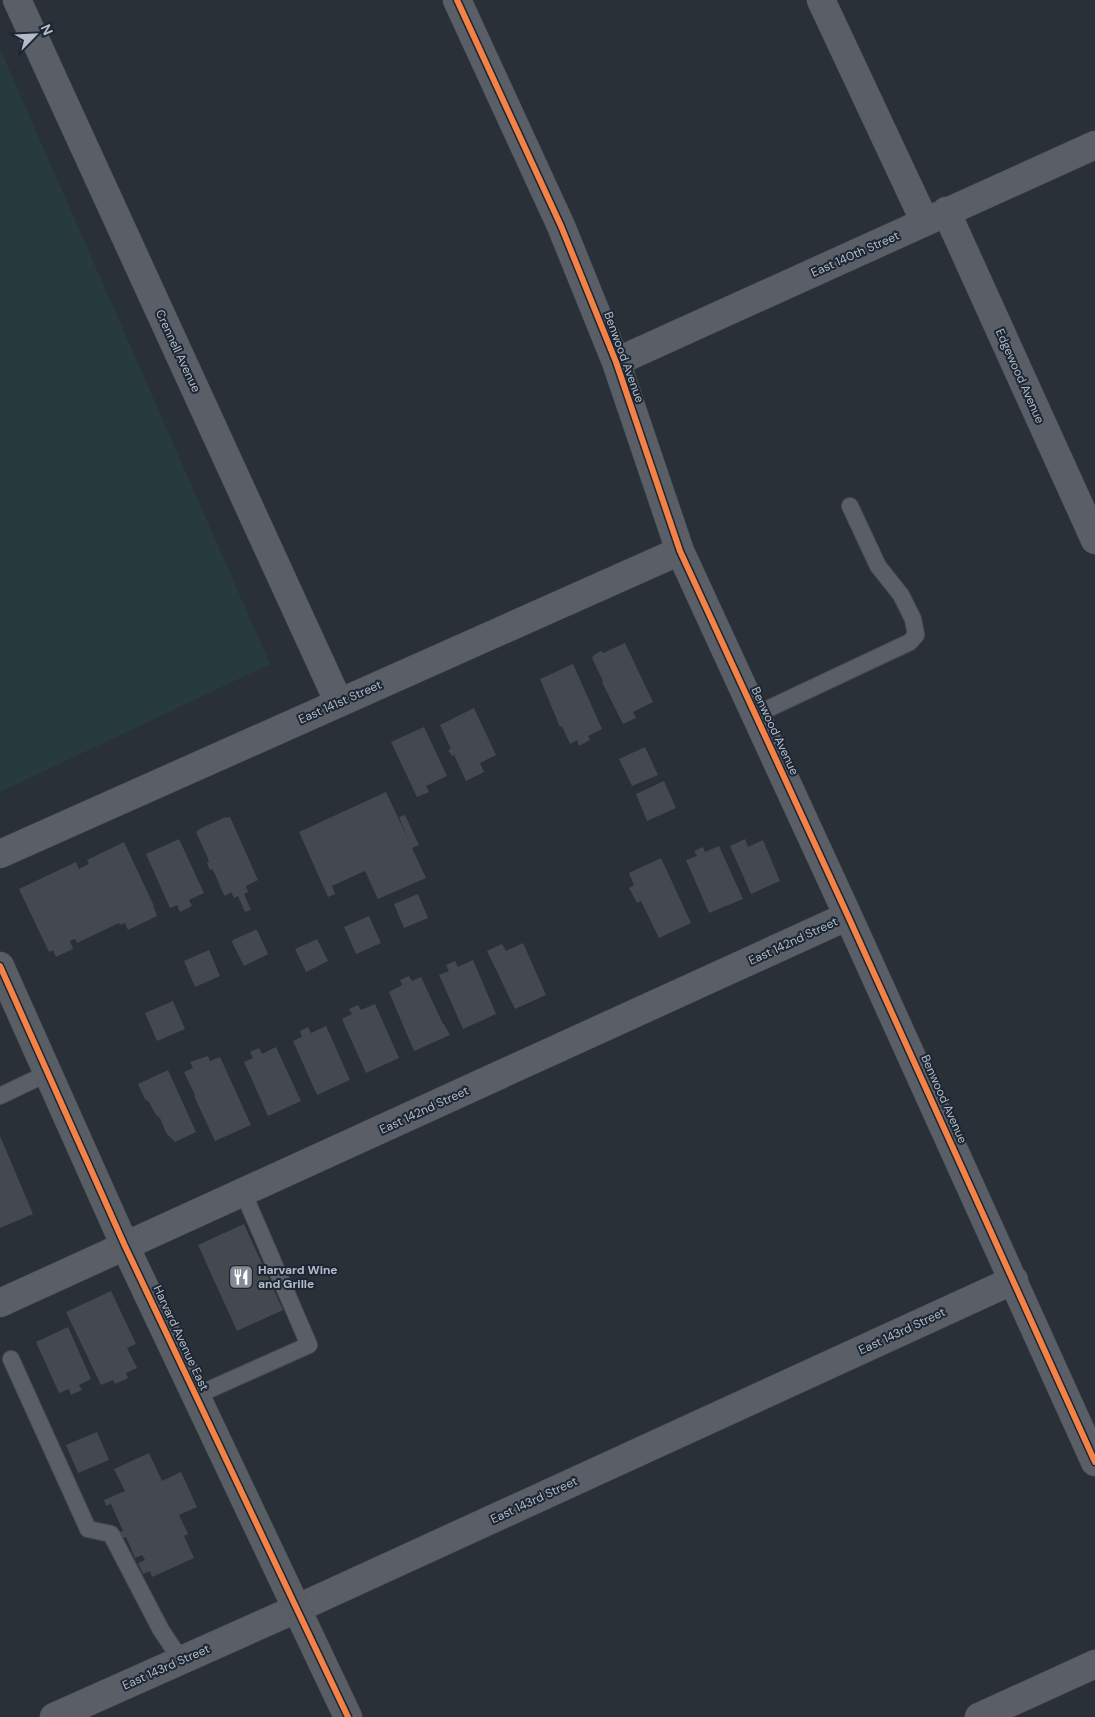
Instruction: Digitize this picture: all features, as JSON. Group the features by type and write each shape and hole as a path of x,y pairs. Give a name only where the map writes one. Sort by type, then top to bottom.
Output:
{"main road":[{"name":"Harvard Avenue East","path":"0,966 125,1246 348,1717"}],"street":[{"name":"Crennell Avenue","path":"18,0 339,703"},
{"name":"Benwood Avenue","path":"457,0 561,226 616,362 680,551 1014,1280 1095,1462"},
{"name":"Edgewood Avenue","path":"821,0 935,216 1095,540"},
{"name":"East 140th Street","path":"616,362 1095,145"},
{"name":"East 141st Street","path":"0,854 680,551"},
{"name":"East 142nd Street","path":"0,1303 848,916"},
{"name":"East 143rd Street","path":"54,1717 296,1609 1014,1280"},
{"path":"979,1717 1095,1664"}],"lane":[{"path":"755,715 910,642 916,635 913,620 901,595 878,566 850,506"},
{"path":"0,1095 48,1073"},
{"path":"195,1396 310,1344 243,1192"},
{"path":"12,1359 88,1529 111,1534 161,1630 181,1660"}],"green space":[{"path":"0,49 270,664 0,792"}],"building":[{"path":"625,643 653,702 633,712 636,718 623,724 592,658 601,651 603,653"},
{"path":"573,664 602,729 588,736 590,740 579,746 577,740 570,744 562,726 560,727 540,679"},
{"path":"474,708 496,755 480,763 484,772 466,781 454,755 452,756 448,750 451,749 440,725"},
{"path":"424,727 447,776 426,786 429,792 417,797 391,742"},
{"path":"645,747 658,775 632,786 619,759"},
{"path":"664,781 676,808 647,821 636,794"},
{"path":"386,792 410,843 399,817 405,815 419,845 412,848 426,878 378,899 365,871 332,886 335,894 328,897 299,832"},
{"path":"226,817 230,817 258,880 246,886 248,892 244,894 251,910 245,912 238,896 234,898 231,892 225,896 215,874 212,869 210,870 207,856 196,832"},
{"path":"179,839 204,893 189,900 192,906 180,912 177,905 170,908 146,854"},
{"path":"745,839 748,847 763,840 780,881 751,894 730,846"},
{"path":"124,842 157,916 128,930 125,923 120,925 119,923 77,943 75,939 70,941 73,949 56,957 53,950 49,952 19,889 76,862 79,869 89,864 87,860"},
{"path":"719,846 743,899 709,913 686,860 697,856 694,851 703,847 705,852"},
{"path":"661,858 691,923 659,938 641,901 637,903 629,888 634,885 629,873"},
{"path":"418,894 428,918 404,928 394,904"},
{"path":"369,916 381,943 356,954 344,927"},
{"path":"257,930 268,954 244,966 232,942"},
{"path":"317,939 328,961 306,972 295,949"},
{"path":"523,943 546,995 515,1009 487,951 502,944 506,951"},
{"path":"209,950 220,976 195,987 184,961"},
{"path":"473,960 496,1014 463,1029 439,975 449,971 446,965 455,961 458,967"},
{"path":"409,976 412,981 421,977 450,1035 414,1051 389,992 402,985 400,980"},
{"path":"173,1001 185,1029 157,1041 145,1013"},
{"path":"375,1004 399,1058 366,1073 342,1019 352,1014 349,1009 358,1005 361,1010"},
{"path":"326,1026 350,1080 317,1095 293,1041 302,1037 300,1031 308,1027 311,1033"},
{"path":"276,1047 301,1101 268,1116 244,1062 253,1058 250,1052 259,1048 262,1054"},
{"path":"208,1056 210,1061 220,1057 251,1125 215,1141 184,1072 193,1068 190,1062"},
{"path":"168,1070 196,1132 175,1142 166,1133 160,1118 145,1099 138,1084"},
{"path":"0,1136 33,1214 0,1228"},
{"name":"Harvard Wine and Grille","path":"244,1224 283,1310 237,1331 198,1245"},
{"path":"111,1291 136,1344 127,1348 137,1368 126,1373 128,1378 115,1384 113,1380 101,1385 66,1312"},
{"path":"68,1327 91,1379 79,1385 82,1390 71,1395 69,1389 59,1393 36,1342"},
{"path":"97,1432 109,1460 78,1473 66,1445"},
{"path":"149,1453 162,1481 181,1472 197,1507 179,1515 188,1534 184,1536 194,1558 152,1577 150,1571 143,1574 138,1563 145,1560 142,1555 135,1558 126,1537 123,1538 120,1532 123,1531 111,1504 106,1506 104,1500 125,1491 114,1469"}],"cycle path":[{"path":"457,0 561,226 616,362 680,551 848,916 1095,1462"},
{"path":"0,966 125,1246 348,1717"}],"place":[{"name":"Harvard Wine and Grille","path":"241,1277"}]}
